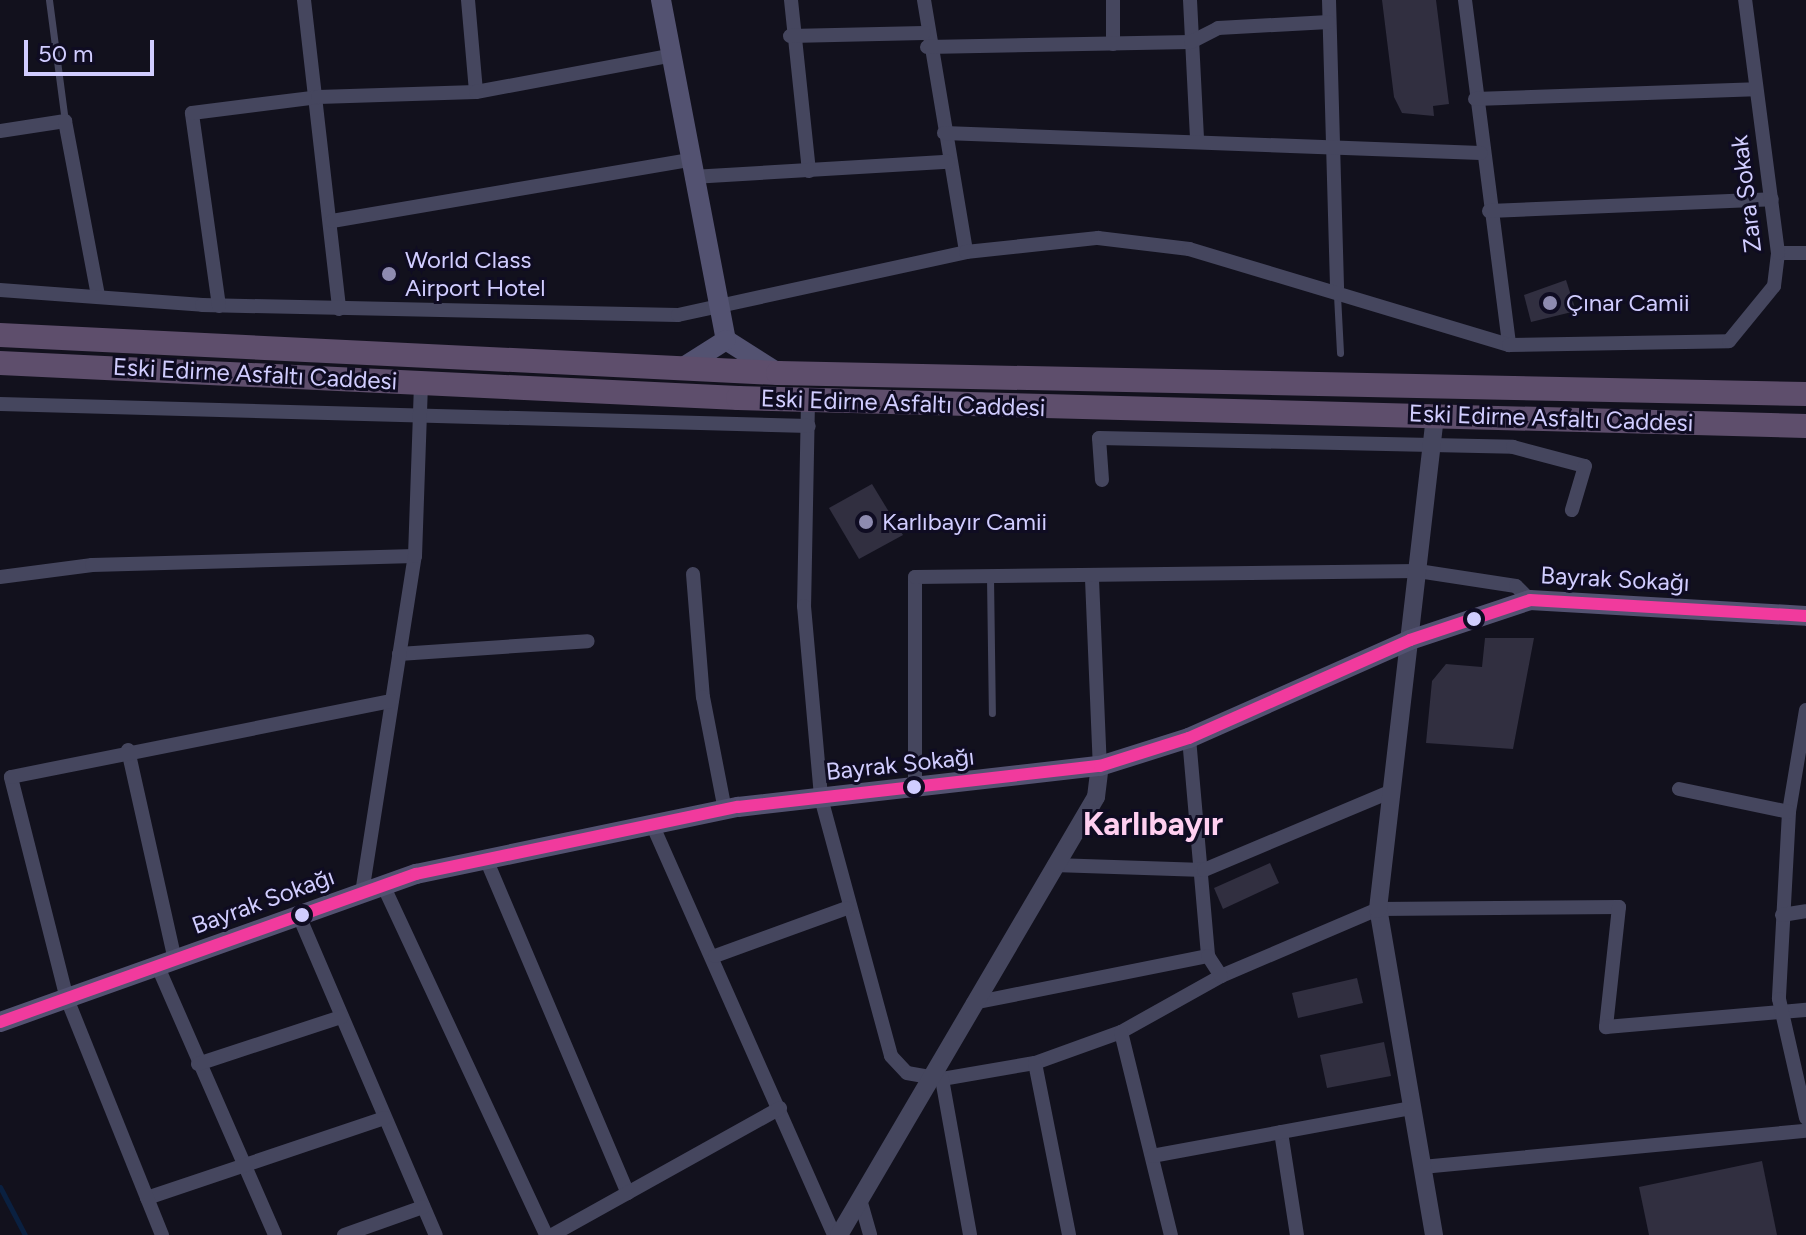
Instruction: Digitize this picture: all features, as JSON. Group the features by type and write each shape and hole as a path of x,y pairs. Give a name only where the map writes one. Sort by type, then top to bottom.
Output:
{"highway":[{"name":"Eski Edirne Asfaltı Caddesi","path":"0,335 778,373 1806,394"},
{"name":"Eski Edirne Asfaltı Caddesi","path":"0,363 808,401 1435,414 1806,426"},
{"path":"1765,425 1806,433"}],"main road":[{"path":"661,0 689,169 723,311 726,340"},
{"path":"682,368 726,340"},
{"path":"726,340 778,373"},
{"name":"Bayrak Sokağı","path":"0,1022 383,885 486,859 725,810 1100,766 1189,738 1410,640 1530,600 1806,616"}],"street":[{"path":"304,0 318,97 339,309"},
{"path":"468,0 476,92"},
{"path":"791,0 790,36 809,171"},
{"path":"924,0 925,40 966,252"},
{"path":"1113,0 1113,44"},
{"path":"1190,0 1197,139"},
{"path":"1329,0 1337,288"},
{"path":"0,290 219,306 723,311 966,252 1098,238 1189,249 1337,288 1426,324 1509,345 1481,153 1465,0"},
{"name":"Zara Sokak","path":"1509,345 1729,341 1774,286 1778,253 1745,0"},
{"path":"790,36 1113,44 1191,42 1218,28 1329,22"},
{"path":"219,306 192,113 318,97 476,92 668,56"},
{"path":"1475,99 1755,89"},
{"path":"0,131 65,121 98,295"},
{"path":"944,133 1332,142 1481,153"},
{"path":"332,221 689,169 809,171 948,162"},
{"path":"1489,211 1772,199"},
{"path":"1778,253 1806,253"},
{"path":"362,893 415,556 421,382"},
{"path":"808,401 804,606 821,798 847,908 891,1056 907,1073 935,1079 1035,1063 1121,1032 1221,976 1378,909 1619,907 1606,1027 1782,1015 1806,1010"},
{"name":"Eski Edirne Asfaltı Caddesi","path":"0,404 418,419 809,426"},
{"path":"1434,1235 1378,909 1435,414"},
{"name":"Eski Edirne Asfaltı Caddesi","path":"1102,480 1099,438 1513,447 1585,466 1572,510"},
{"path":"0,577 92,565 415,556"},
{"path":"915,788 915,577 1092,579 1418,571 1516,586 1530,600"},
{"path":"693,574 703,697 725,810"},
{"path":"652,824 715,956 836,1235 861,1203 935,1079 973,1003 1096,797 1100,766 1092,579"},
{"path":"399,654 588,641"},
{"path":"162,1235 67,999 11,777 128,750 391,701"},
{"path":"1806,710 1803,748 1789,812 1782,915 1782,1015 1806,1118"},
{"path":"1189,738 1204,870 1208,956 1221,976"},
{"path":"128,750 166,964 198,1064 275,1235"},
{"path":"1679,789 1789,812"},
{"path":"1054,865 1204,870 1392,791"},
{"path":"486,859 628,1193"},
{"path":"383,885 546,1235"},
{"path":"715,956 847,908"},
{"path":"1782,915 1806,911"},
{"path":"299,916 436,1235"},
{"path":"973,1003 1208,956"},
{"path":"198,1064 341,1017"},
{"path":"1121,1032 1171,1235"},
{"path":"1035,1063 1069,1235"},
{"path":"935,1079 970,1235"},
{"path":"552,1235 780,1108"},
{"path":"1152,1156 1411,1108"},
{"path":"147,1198 385,1118"},
{"path":"1422,1167 1806,1131"},
{"path":"1281,1132 1297,1235"},
{"path":"861,1203 870,1235"},
{"path":"344,1235 423,1207"}],"lane":[{"path":"49,0 65,121"},
{"path":"1337,288 1340,353"},
{"path":"990,577 992,713"}],"building":[{"path":"1382,0 1436,0 1449,104 1433,106 1434,116 1402,113 1394,97"},
{"name":"Çınar Camii","path":"1566,280 1576,311 1531,322 1524,295"},
{"name":"Karlıbayır Camii","path":"872,484 903,535 859,559 829,508"},
{"path":"1485,638 1534,638 1513,749 1426,743 1432,681 1446,664 1482,667"},
{"path":"1270,863 1279,883 1223,909 1214,888"},
{"path":"1357,978 1363,1003 1298,1018 1292,993"},
{"path":"1384,1042 1391,1076 1327,1088 1320,1055"},
{"path":"1762,1161 1777,1235 1649,1235 1639,1187"}],"waterway":[{"path":"0,1187 25,1235"}],"transit line":[{"path":"0,1022 416,874 738,807 1100,766 1189,738 1410,640 1530,600 1806,616"}],"place":[{"name":"World Class Airport Hotel","path":"389,274"},
{"name":"Çınar Camii","path":"1550,303"},
{"name":"Karlıbayır Camii","path":"866,522"}],"district":[{"name":"Karlıbayır","path":"1153,824"}]}
